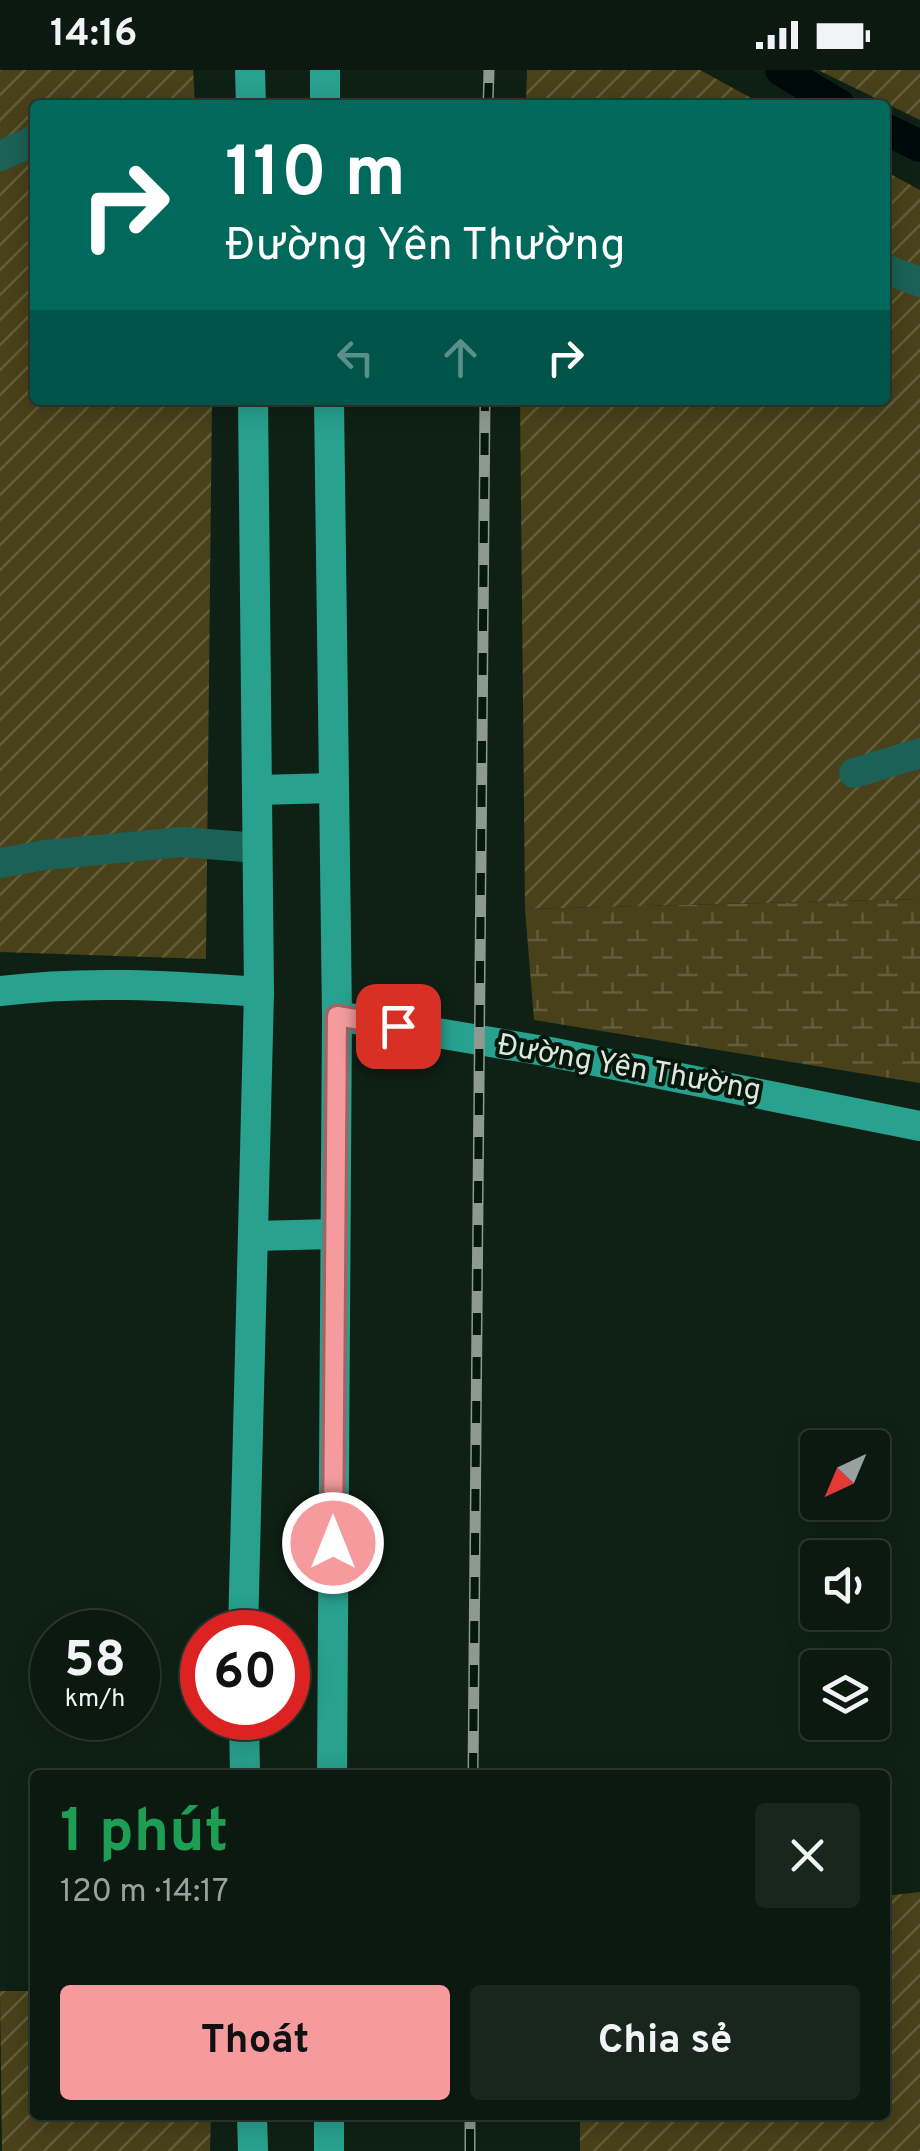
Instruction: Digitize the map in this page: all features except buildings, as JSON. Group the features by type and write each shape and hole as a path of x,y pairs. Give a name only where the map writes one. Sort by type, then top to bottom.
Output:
{"main road":[{"path":"250,70 251,100"},
{"path":"325,70 325,100"},
{"path":"244,1610 259,992 253,405"},
{"path":"329,405 337,1016 332,1770"},
{"path":"257,790 334,788"},
{"path":"0,991 52,984 134,984 259,992"},
{"name":"Đường Yên Thường","path":"337,1016 550,1052 920,1126"},
{"path":"253,1236 335,1234"},
{"path":"244,1740 245,1770"},
{"path":"252,2120 253,2151"},
{"path":"329,2151 330,2120"}],"street":[{"path":"0,156 30,142"},
{"path":"890,272 920,282"},
{"path":"854,772 920,753"},
{"path":"0,863 182,842 257,848"}],"green space":[{"path":"0,70 193,70 195,100 30,100 30,405 212,405 206,959 0,952"},
{"path":"527,70 700,70 755,100 526,100"},
{"path":"818,70 920,70 920,120 890,105 890,100 879,100"},
{"path":"890,174 920,190 920,899 525,909 520,405 890,405"},
{"path":"920,899 920,1083 534,1020 525,909"},
{"path":"920,1892 920,2151 580,2151 580,2120 890,2120 890,1895"},
{"path":"0,1991 30,1991 30,2120 211,2120 210,2151 2,2151"}],"waterway":[{"path":"781,70 831,100"},
{"path":"890,131 920,146"}],"railway":[{"path":"488,100 489,70"},
{"path":"473,1770 485,405"},
{"path":"470,2120 470,2151"}],"route":[{"path":"333,1543 337,1016 398,1026"}]}
